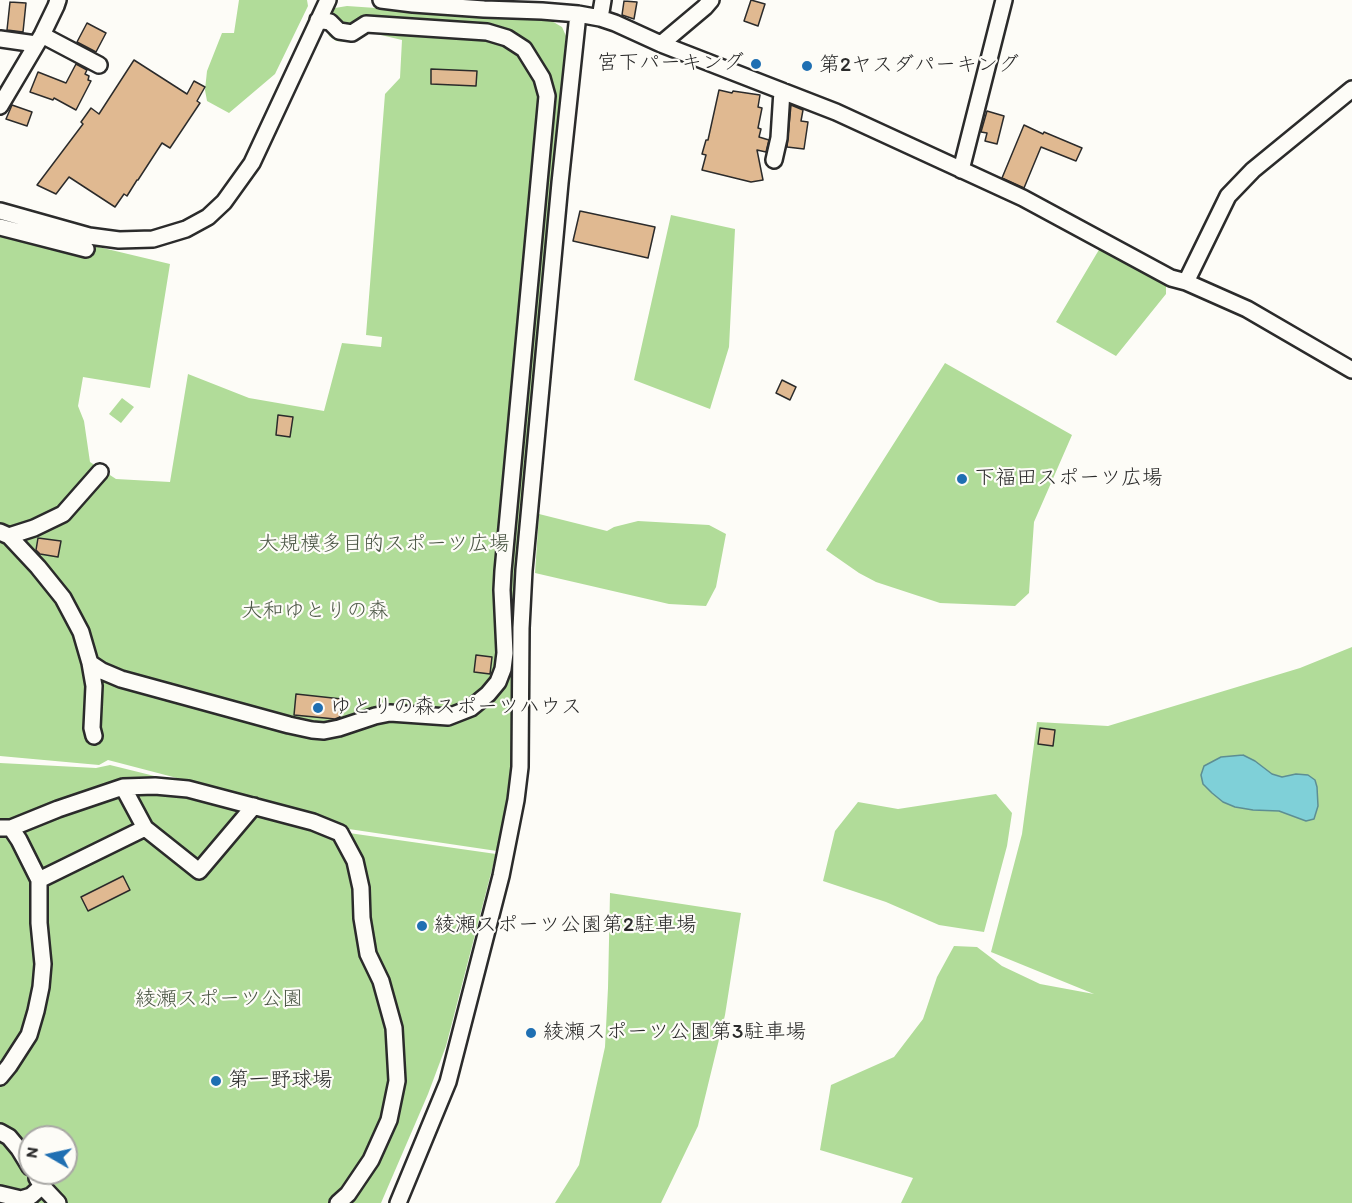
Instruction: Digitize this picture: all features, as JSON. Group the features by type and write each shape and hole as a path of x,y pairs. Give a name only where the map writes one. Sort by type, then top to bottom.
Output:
{"street":[{"path":"0,106 39,39 58,0"},
{"path":"0,211 90,236 119,240 153,239 186,229 208,217 224,202 252,163 327,0"},
{"path":"381,0 412,4 542,5 615,23 661,44 836,112 1023,198 1171,279 1186,282 1247,309 1352,370"},
{"path":"600,18 603,0"},
{"path":"661,44 711,0"},
{"path":"961,170 1004,0"},
{"path":"398,1203 448,1082 501,876 516,800 520,767 521,628 524,570 578,14"},
{"path":"90,663 102,671 122,678 289,724 324,731 375,716 390,714 448,717 471,708 488,694 498,682 503,669 505,654 503,571 547,96 542,78 524,49 507,38 487,32 366,24 352,33 339,31 330,22 318,20"},
{"path":"0,39 39,39 99,65"},
{"path":"1186,282 1228,196 1253,170 1352,89"},
{"path":"774,160 779,138 782,91"},
{"path":"0,227 86,249"},
{"path":"4,534 34,528 63,514 100,472"},
{"path":"4,534 38,567 63,598 81,632 94,686 92,728 94,736"},
{"path":"0,1077 29,1035 39,999 43,964 39,923 39,880 19,840 5,828 123,787 155,786 188,789 313,822 340,833 355,861 361,888 362,918 368,954 381,981 394,1028 397,1081 389,1120 371,1160 348,1194 338,1203"},
{"path":"123,787 146,828 199,871 254,806"},
{"path":"39,880 146,828"},
{"path":"0,1132 9,1137 18,1148"},
{"path":"0,1194 21,1199 31,1196 36,1185"},
{"path":"43,1185 58,1203"}],"green space":[{"path":"239,0 307,0 308,6 275,74 229,113 207,101 205,90 207,71 222,33 234,33"},
{"name":"大和ゆとりの森","path":"347,6 550,20 562,27 566,36 511,616 513,750 507,811 497,851 342,828 311,813 108,760 99,765 0,756 0,220 170,264 150,388 83,377 78,406 84,421 90,462 116,479 170,482 188,374 249,398 324,411 342,343 381,347 382,337 366,335 385,94 400,78 402,40 364,31 348,42 336,41 329,36 325,24 327,14 335,8"},
{"path":"671,215 735,229 729,347 710,409 634,380"},
{"path":"1100,248 1166,282 1166,294 1116,356 1056,322"},
{"name":"下福田スポーツ広場","path":"945,363 1072,435 1034,522 1029,593 1015,606 940,603 876,582 826,550"},
{"path":"122,398 134,407 121,423 109,414"},
{"path":"539,514 607,531 638,521 709,525 726,534 716,587 706,606 669,604 535,573"},
{"path":"1352,647 1352,1203 901,1203 913,1178 820,1150 831,1085 894,1057 923,1019 937,977 954,946 977,947 1002,966 1040,984 1094,994 991,952 1022,834 1037,722 1108,726 1300,668"},
{"name":"綾瀬スポーツ公園","path":"0,763 96,768 110,765 308,814 342,832 496,854 446,1046 381,1203 0,1203"},
{"path":"996,794 1012,813 1007,846 984,932 939,925 886,902 823,881 835,831 858,802 898,809"},
{"path":"610,893 741,913 725,1015 698,1126 661,1203 555,1203 579,1165 605,1047"}],"water":[{"path":"1243,755 1272,774 1282,777 1296,774 1308,775 1315,780 1318,806 1314,819 1306,821 1279,811 1235,807 1223,802 1203,784 1201,775 1204,766 1221,757"}],"building":[{"path":"751,0 765,4 758,26 744,21"},
{"path":"624,1 637,2 634,19 622,15"},
{"path":"10,2 26,3 23,32 7,30"},
{"path":"87,23 106,33 96,52 77,42"},
{"path":"134,60 187,94 194,81 205,87 197,101 200,103 170,148 162,143 127,196 124,194 115,207 69,177 56,194 37,185 83,124 81,122 91,108 99,114"},
{"path":"76,64 87,70 85,74 91,81 76,110 54,98 53,100 30,92 38,72 66,83"},
{"path":"431,69 477,71 476,86 431,84"},
{"path":"719,90 760,95 758,107 762,108 758,128 761,129 759,137 769,140 766,152 757,150 763,180 751,182 702,170 706,155 702,154 706,140 708,140"},
{"path":"12,105 32,112 27,126 6,119"},
{"path":"791,105 803,110 801,121 808,122 804,149 787,147"},
{"path":"987,111 1004,116 997,144 985,141 987,133 981,132"},
{"path":"1024,125 1082,148 1076,161 1041,147 1024,188 1002,178"},
{"path":"580,211 655,227 648,258 573,241"},
{"path":"782,380 796,387 790,400 776,393"},
{"path":"278,415 293,417 290,437 276,435"},
{"path":"38,538 61,541 58,557 40,554 36,550"},
{"path":"476,655 492,657 490,674 474,672"},
{"name":"ゆとりの森スポーツハウス","path":"296,694 342,699 340,717 335,719 294,715"},
{"path":"1040,728 1055,730 1053,746 1038,744"},
{"path":"123,876 130,890 88,911 81,897"}],"place":[{"name":"宮下パーキング","path":"756,64"},
{"name":"第2ヤスダパーキング","path":"807,66"},
{"name":"下福田スポーツ広場","path":"962,479"},
{"name":"ゆとりの森スポーツハウス","path":"318,708"},
{"name":"綾瀬スポーツ公園第2駐車場","path":"422,926"},
{"name":"綾瀬スポーツ公園第3駐車場","path":"531,1033"},
{"name":"第一野球場","path":"216,1081"}],"park label":[{"name":"大規模多目的スポーツ広場","path":"384,545"}]}
